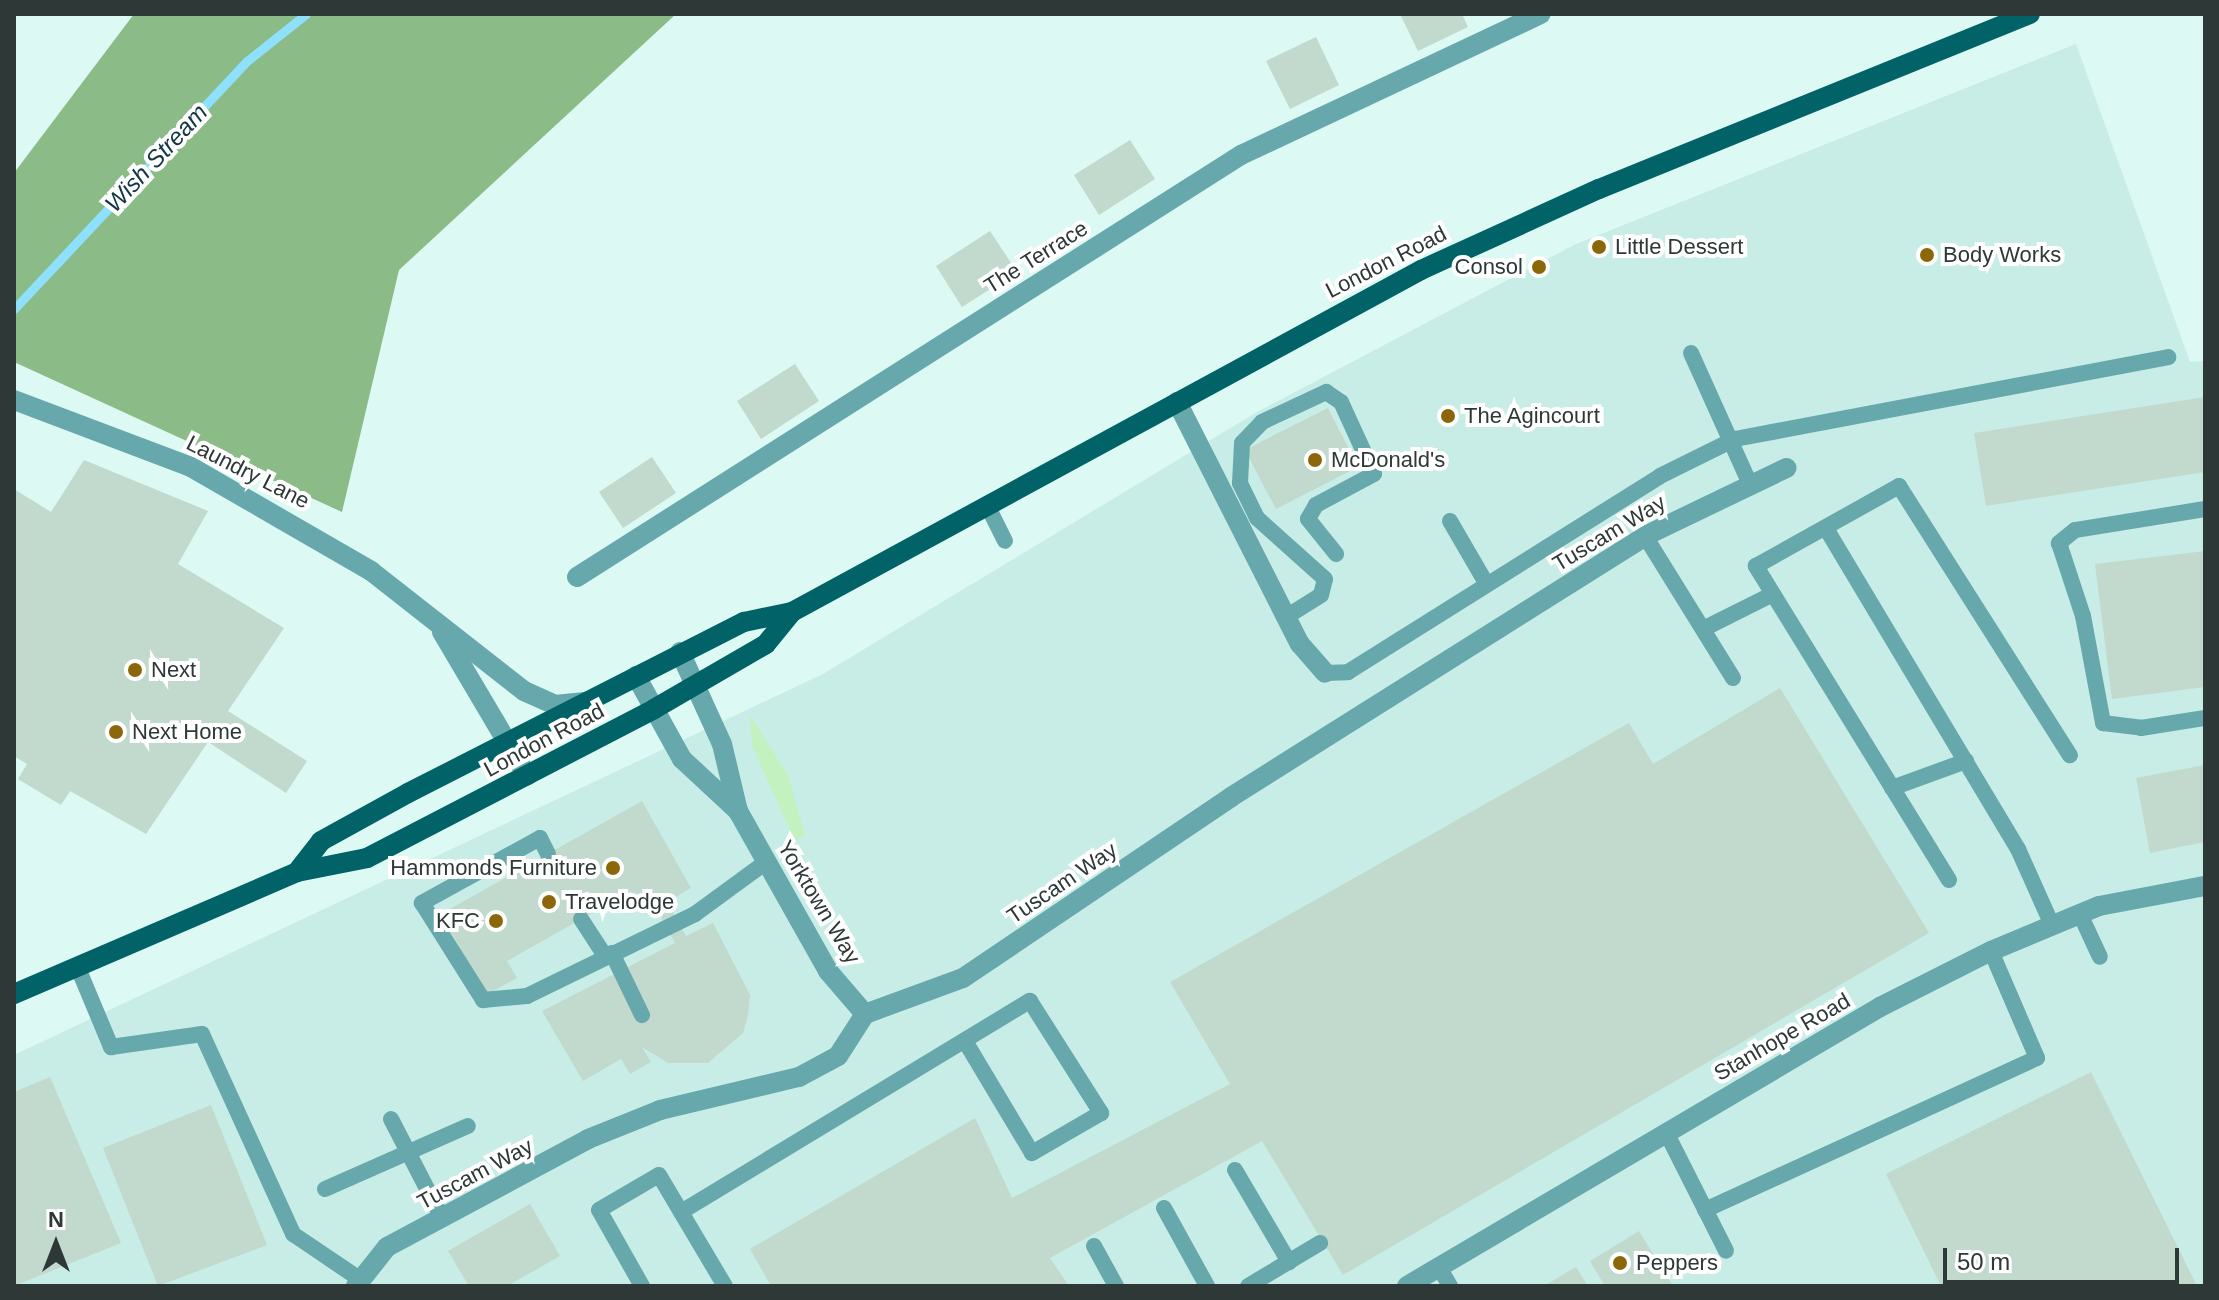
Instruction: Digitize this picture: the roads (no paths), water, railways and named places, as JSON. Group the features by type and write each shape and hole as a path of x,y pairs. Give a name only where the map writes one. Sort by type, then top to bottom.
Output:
{"main road":[{"name":"London Road","path":"297,872 321,841 680,652 744,622 792,612 1177,402 1530,220 2030,14"},
{"name":"London Road","path":"14,994 297,872 367,858 654,709 766,644 792,612"}],"street":[{"name":"The Terrace","path":"577,577 1241,155 1541,14"},
{"name":"Laundry Lane","path":"14,400 191,467 301,526 524,691 555,705 585,702"},
{"path":"1177,402 1286,617 1325,673"},
{"name":"Tuscam Way","path":"357,1282 387,1247 588,1139 660,1110 799,1077 838,1056 865,1014 963,978 1231,797 1645,536 1786,468"},
{"name":"Laundry Lane","path":"438,625 527,776"},
{"name":"Yorktown Way","path":"680,652 722,744 738,811 828,971 865,1014"},
{"name":"Yorktown Way","path":"636,676 682,759 738,811"},
{"name":"Stanhope Road","path":"1407,1286 1666,1132 1991,951 2080,914 2205,886"}],"lane":[{"path":"1691,353 1735,439 1750,484"},
{"path":"1325,673 1348,672 1486,583 1735,439 2168,357"},
{"path":"1286,617 1321,595 1325,579 1257,518 1240,483 1242,443 1262,422 1326,392 1341,402 1374,474 1316,505 1308,519 1336,554"},
{"path":"1949,880 1756,566 1827,530 1899,486 2070,755"},
{"path":"987,505 1005,541"},
{"path":"2205,509 2075,530 2059,543 2083,616 2103,723 2141,728 2205,718"},
{"path":"1450,521 1486,583"},
{"path":"1827,530 2018,849 2052,925"},
{"path":"1645,536 1733,678"},
{"path":"1703,629 1773,594"},
{"path":"1892,788 1966,761"},
{"path":"548,854 540,838 422,903 483,1000 527,996 715,904 766,862"},
{"path":"2080,914 2100,957"},
{"path":"581,919 608,955 642,1015"},
{"path":"1705,1210 2037,1058 1991,951"},
{"path":"78,968 111,1047 202,1034 293,1234 357,1282"},
{"path":"681,1212 1030,1001 1101,1113 1032,1153 965,1041"},
{"path":"391,1119 442,1218"},
{"path":"325,1189 406,1150 468,1126"},
{"path":"1666,1132 1726,1251"},
{"path":"1235,1170 1289,1262"},
{"path":"642,1286 599,1210 659,1175 725,1286"},
{"path":"1164,1208 1207,1286"},
{"path":"1248,1286 1320,1243"},
{"path":"1094,1246 1116,1286"},
{"path":"1439,1267 1450,1286"}],"waterway":[{"name":"Wish Stream","path":"14,309 247,61 306,14"}],"place":[{"name":"Little Dessert","path":"1599,247"},
{"name":"Body Works","path":"1927,255"},
{"name":"Consol","path":"1539,267"},
{"name":"The Agincourt","path":"1448,416"},
{"name":"McDonald's","path":"1315,460"},
{"name":"Next","path":"135,670"},
{"name":"Next Home","path":"116,732"},
{"name":"Hammonds Furniture","path":"613,868"},
{"name":"Travelodge","path":"549,902"},
{"name":"KFC","path":"496,921"},
{"name":"Peppers","path":"1620,1263"}]}
